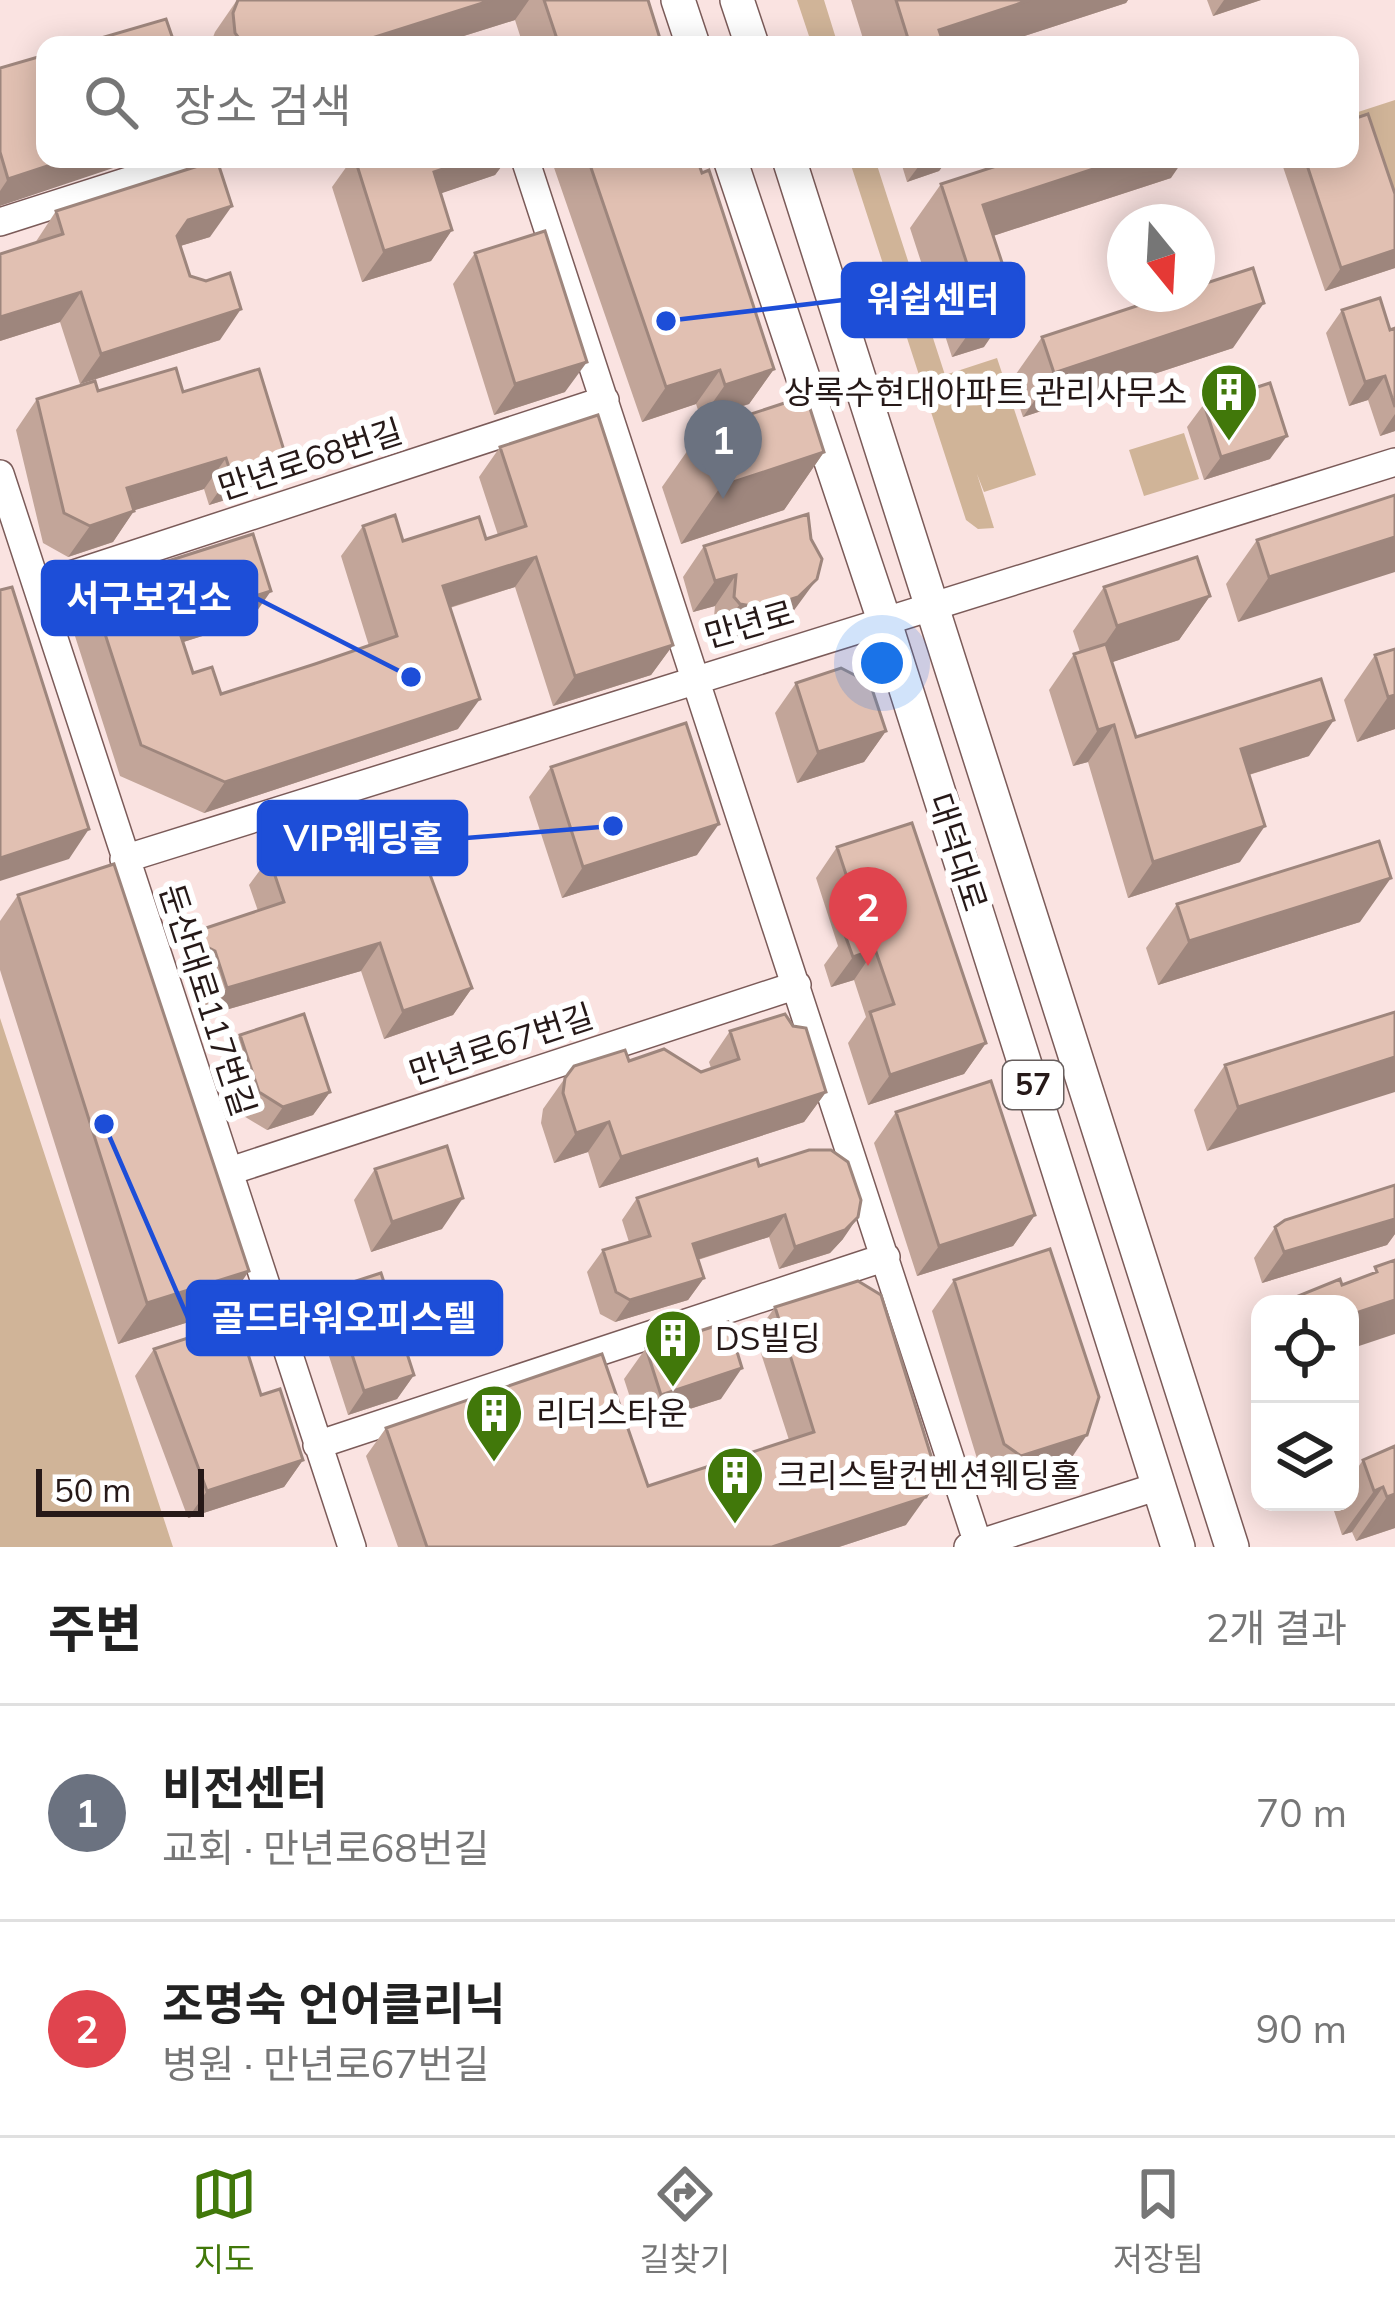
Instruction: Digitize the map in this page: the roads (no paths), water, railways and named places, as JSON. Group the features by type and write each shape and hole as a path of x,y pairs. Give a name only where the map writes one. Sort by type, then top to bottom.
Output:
{"main road":[{"path":"678,0 690,36"},
{"path":"737,0 749,36"},
{"name":"대덕대로","path":"733,168 885,623 1178,1547"},
{"name":"대덕대로","path":"792,168 1232,1547"}],"street":[{"path":"0,222 169,168"},
{"path":"528,168 886,1257 973,1545 1159,1486"},
{"name":"만년로68번길","path":"37,586 605,400"},
{"name":"만년로","path":"124,859 1395,461"},
{"name":"둔산대로117번길","path":"0,474 352,1547"},
{"name":"만년로67번길","path":"227,1172 797,985"},
{"path":"316,1445 886,1257"}],"place":[{"name":"워쉽센터","path":"666,321"},
{"name":"상록수현대아파트 관리사무소","path":"1229,443"},
{"name":"비전센터","path":"723,499"},
{"name":"서구보건소","path":"411,677"},
{"name":"VIP웨딩홀","path":"613,826"},
{"name":"조명숙 언어클리닉","path":"868,966"},
{"name":"골드타워오피스텔","path":"104,1124"},
{"name":"DS빌딩","path":"673,1389"},
{"name":"리더스타운","path":"494,1464"},
{"name":"크리스탈컨벤션웨딩홀","path":"735,1526"}]}
